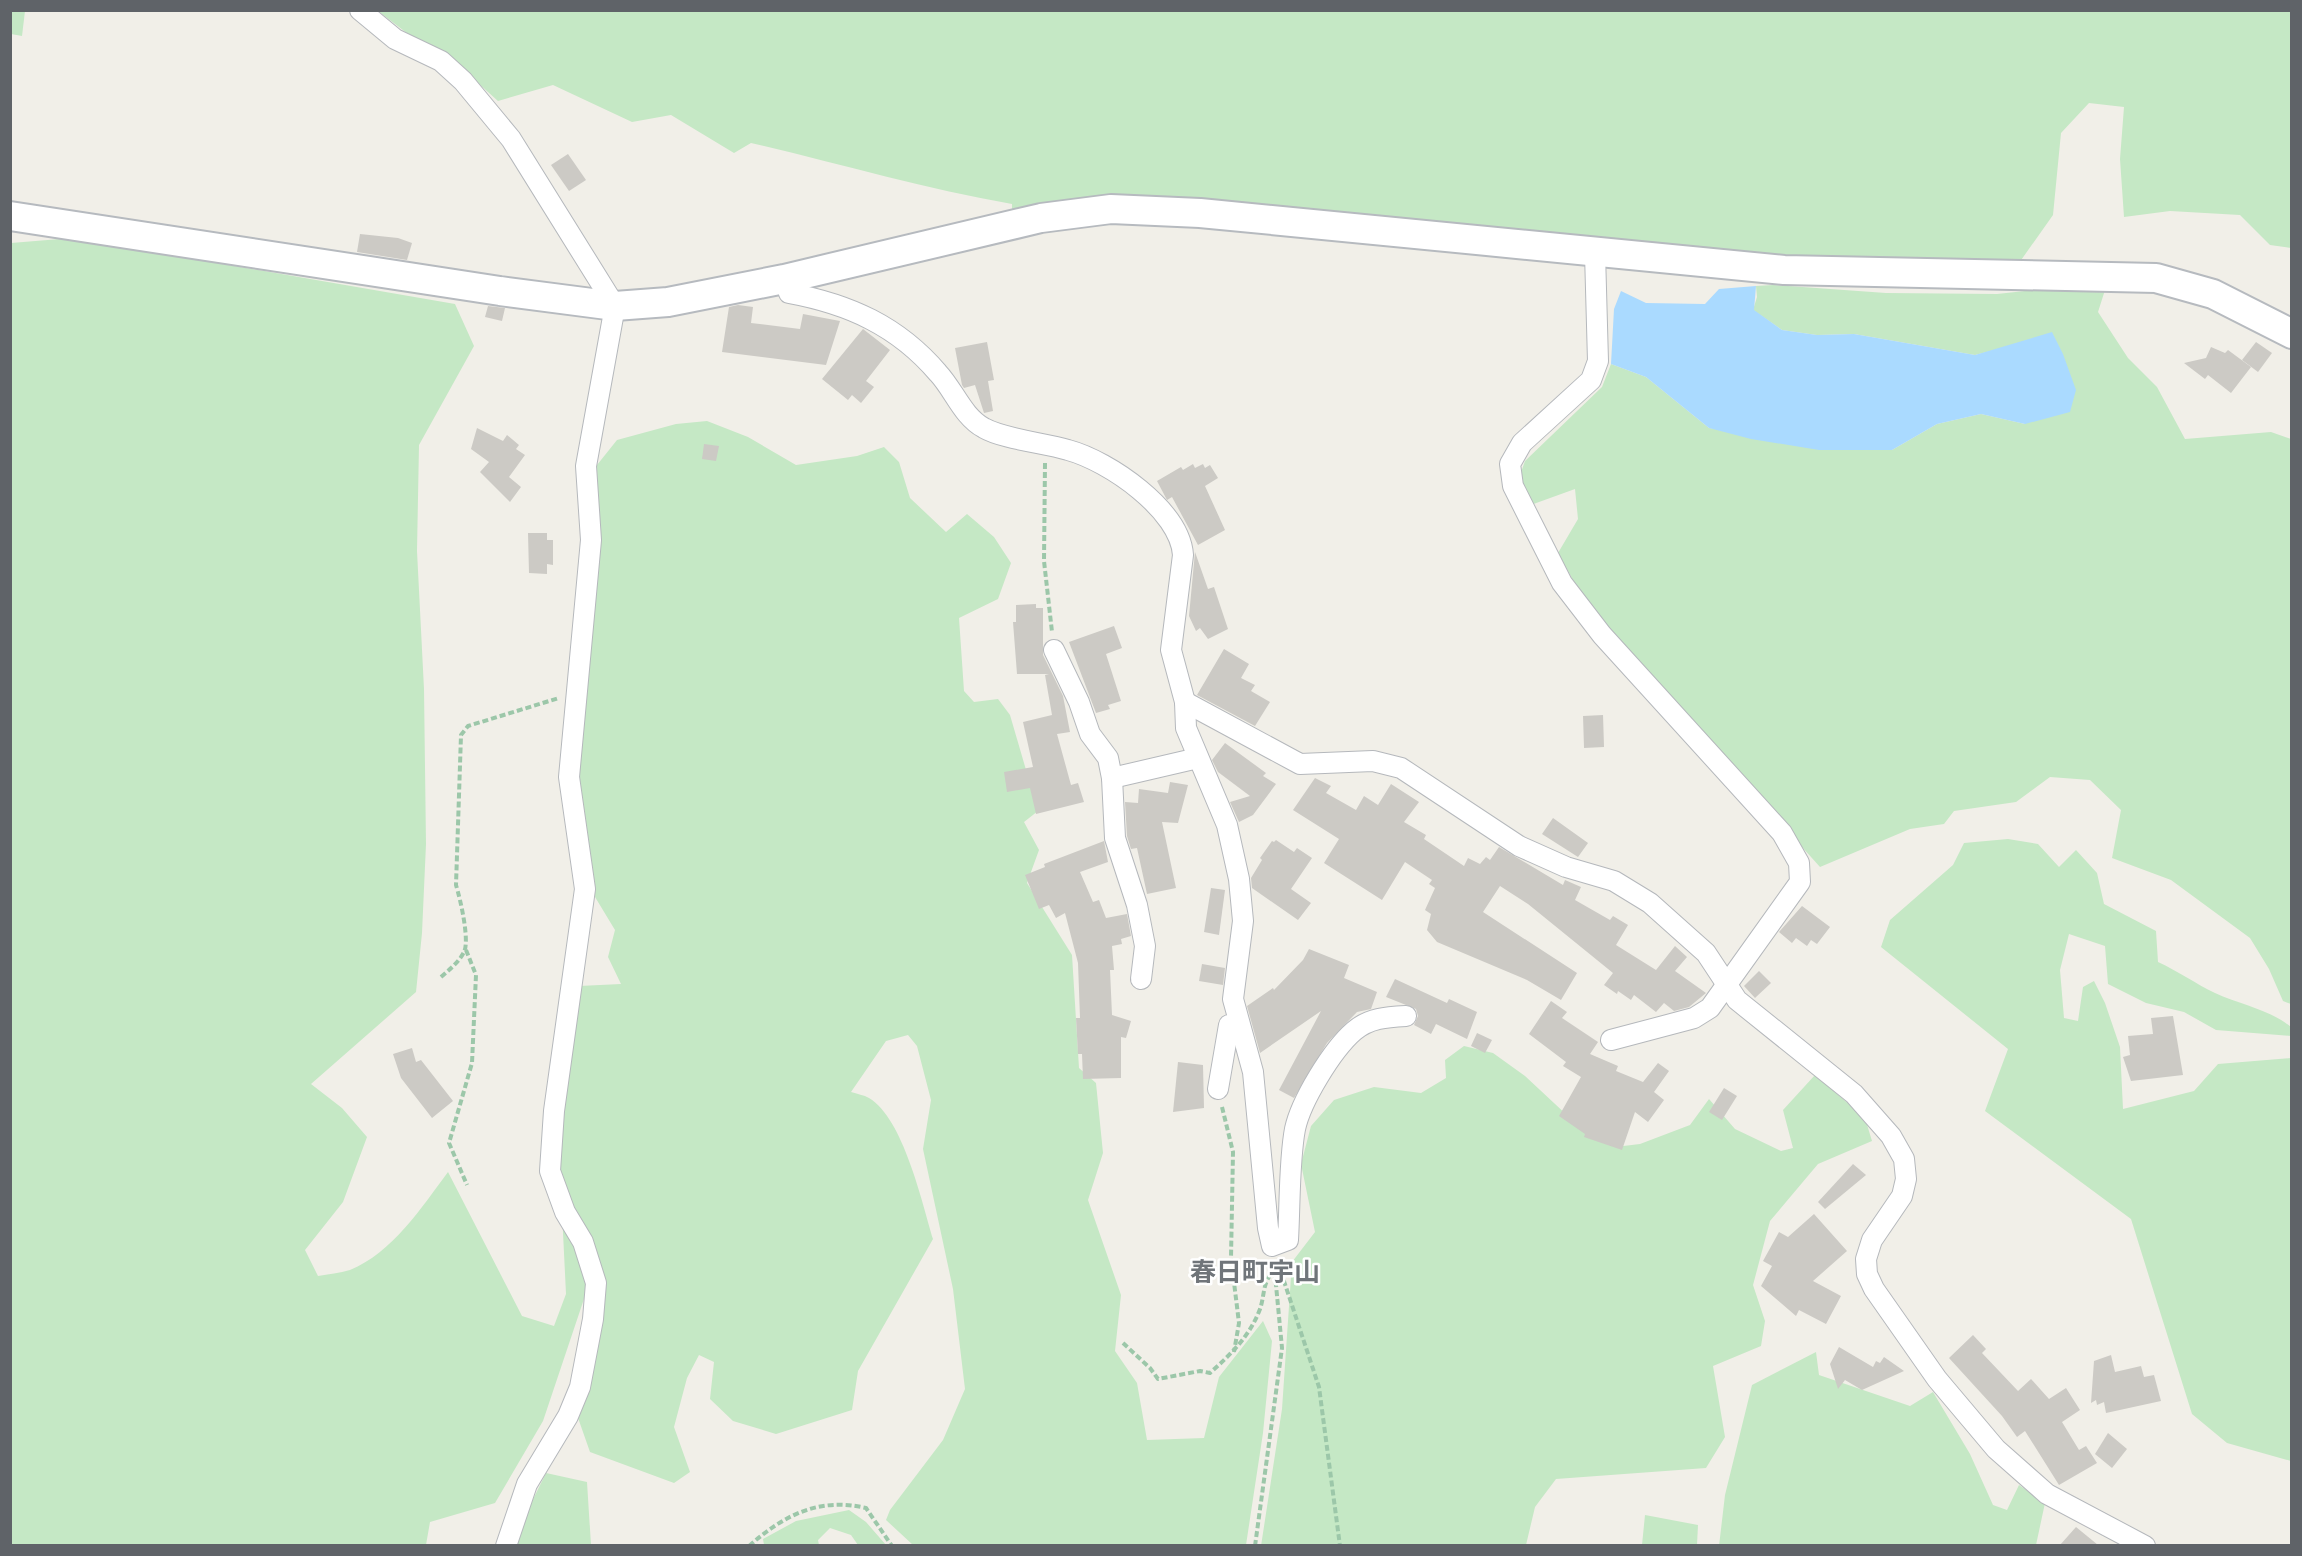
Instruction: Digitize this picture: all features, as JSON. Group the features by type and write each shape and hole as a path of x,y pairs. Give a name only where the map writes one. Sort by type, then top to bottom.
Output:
{"street":[{"path":"360,10 395,39 441,61 464,81 512,139 615,306 586,466 591,540 569,777 585,889 555,1111 550,1171 566,1212 583,1242 596,1283 593,1319 580,1387 568,1416 527,1484 506,1545"},
{"path":"10,216 500,291 615,306 668,302 784,279 1041,218 1111,209 1200,213 1596,254 1784,270 2156,278 2213,294 2292,334"},
{"path":"1596,254 1598,361 1591,380 1522,443 1510,464 1513,486 1562,583 1602,635 1782,832 1800,863 1800,882 1710,1008 1694,1018 1611,1040"},
{"path":"784,279 789,293 854,310 893,330 939,374 972,419 985,429 1071,450 1113,469 1170,519 1182,541 1183,555 1171,650 1185,702 1186,728 1227,825 1239,879 1243,921 1233,999 1238,1025 1253,1072 1272,1246 1288,1240 1295,1128 1315,1085 1332,1056 1355,1030 1381,1017 1406,1016"},
{"path":"1054,650 1079,702 1090,734 1108,758 1112,778 1115,838 1137,904 1145,946 1142,979"},
{"path":"1185,702 1300,764 1373,761 1401,768 1520,846 1566,867 1614,881 1650,903 1706,952 1737,1000 1854,1094 1891,1136 1904,1159 1906,1179 1902,1196 1872,1240 1866,1259 1867,1274 1874,1289 1937,1379 1996,1449 2047,1494 2145,1545"},
{"path":"1112,778 1198,758"},
{"path":"1218,1089 1229,1025 1238,1025"}],"path":[{"path":"1045,444 1044,561 1054,650"},
{"path":"467,1185 449,1143 472,1063 476,975 466,949 461,903 456,885 461,735 468,726 535,707 577,692"},
{"path":"441,977 456,964 466,949"},
{"path":"1218,1089 1233,1152 1231,1258 1239,1323 1233,1352"},
{"path":"1255,1545 1281,1348 1272,1246"},
{"path":"1272,1246 1319,1387 1340,1545"},
{"path":"1123,1343 1150,1368 1158,1379 1200,1371 1210,1373 1233,1352 1260,1310 1267,1277 1275,1270"},
{"path":"749,1545 785,1518 826,1505 845,1503 866,1508 892,1545"}],"green space":[{"path":"10,11 25,11 22,36 11,34"},
{"path":"378,11 2291,11 2291,248 2270,245 2240,215 2170,211 2124,217 2120,159 2124,107 2089,103 2061,133 2053,215 2019,263 1784,263 1012,215 1012,204 914,183 751,143 734,153 671,115 632,122 553,85 498,101 448,56 416,40"},
{"path":"72,238 455,304 474,346 419,445 417,551 424,689 426,844 422,933 416,992 311,1084 342,1108 367,1137 343,1202 305,1250 318,1276 350,1270 365,1262 393,1241 405,1228 448,1172 522,1316 554,1326 566,1294 562,1212 589,1284 543,1421 495,1503 430,1522 426,1545 11,1546 11,243"},
{"path":"1773,285 1886,293 1997,294 2051,288 2105,290 2098,312 2128,358 2157,387 2185,439 2271,432 2291,439 2291,1004 2283,1001 2269,969 2250,938 2171,880 2112,858 2121,810 2090,780 2050,777 2016,802 1954,811 1944,824 1910,829 1820,867 1603,626 1579,591 1558,553 1578,519 1575,489 1528,506 1519,478 1525,461 1602,387 1611,364 1646,377 1709,428 1892,450 1937,424 1981,414 2025,424 2010,346 1975,355 1854,334 1817,335 1782,330 1753,310 1757,297 1756,286"},
{"path":"707,421 748,437 796,465 857,456 884,447 899,462 910,498 946,532 967,514 994,537 1011,563 998,599 959,618 964,691 974,702 998,699 1010,715 1038,811 1024,822 1039,850 1027,883 1072,955 1079,1068 1096,1083 1103,1153 1088,1200 1121,1295 1115,1351 1137,1383 1147,1440 1204,1438 1219,1377 1263,1321 1272,1341 1263,1433 1246,1545 913,1545 886,1520 890,1510 943,1440 965,1389 953,1289 923,1149 931,1100 917,1046 908,1035 886,1041 851,1092 869,1098 881,1108 892,1123 910,1162 933,1239 858,1371 852,1410 776,1434 733,1421 710,1399 714,1362 699,1355 687,1378 674,1427 690,1472 674,1483 590,1452 577,1415 600,1302 555,1174 579,986 621,984 608,957 615,930 592,892 575,774 598,543 597,465 617,440 676,424"},
{"path":"2008,839 2038,844 2059,867 2076,850 2097,873 2104,904 2156,931 2158,962 2215,993 2264,1011 2291,1027 2291,1036 2216,1030 2184,1012 2146,1003 2108,984 2105,946 2069,934 2060,970 2064,1018 2078,1021 2083,987 2094,981 2105,1003 2120,1047 2123,1109 2194,1091 2218,1064 2291,1058 2291,1461 2227,1443 2192,1414 2131,1219 1985,1111 2008,1049 1881,947 1890,920 1953,865 1964,843"},
{"path":"1464,1046 1493,1053 1525,1076 1584,1131 1615,1147 1640,1144 1690,1125 1709,1099 1735,1129 1781,1151 1793,1148 1783,1110 1815,1075 1865,1118 1872,1141 1818,1164 1770,1221 1753,1285 1765,1321 1761,1346 1713,1366 1725,1437 1706,1468 1556,1479 1535,1507 1526,1545 1261,1546 1282,1409 1292,1262 1315,1232 1301,1164 1311,1126 1334,1100 1374,1087 1421,1093 1446,1078 1445,1060"},
{"path":"1816,1352 1819,1375 1910,1406 1933,1392 1970,1454 1993,1505 2007,1510 2019,1485 2045,1503 2036,1545 1719,1546 1725,1495 1752,1385"},
{"path":"546,1473 587,1482 591,1545 510,1546"},
{"path":"849,1510 866,1522 886,1545 858,1545 851,1535 830,1528 818,1540 819,1545 764,1545 763,1539 796,1521"},
{"path":"1645,1515 1698,1525 1697,1545 1642,1545"}],"water":[{"path":"1756,286 1754,310 1782,330 1817,335 1854,334 1975,355 2052,332 2076,390 2070,412 2025,424 1981,414 1937,424 1892,450 1819,450 1751,439 1709,428 1646,377 1611,364 1614,309 1621,291 1646,303 1705,304 1719,289"}],"building":[{"path":"568,154 586,180 569,191 551,165"},
{"path":"360,234 398,238 412,243 407,260 357,252"},
{"path":"738,305 753,307 751,323 800,329 803,314 840,321 826,365 722,352 729,307"},
{"path":"488,306 505,308 502,321 485,317"},
{"path":"863,329 890,350 866,381 874,387 861,403 852,395 848,400 822,379"},
{"path":"987,342 994,380 988,381 993,411 984,413 975,385 964,388 962,385 955,348"},
{"path":"2256,342 2272,353 2258,372 2242,360"},
{"path":"2211,347 2225,353 2228,350 2251,367 2231,393 2208,375 2205,379 2184,363 2206,358"},
{"path":"477,428 503,441 507,435 519,445 516,449 525,455 509,477 521,487 510,502 480,472 489,462 471,449"},
{"path":"704,444 719,446 716,461 702,459"},
{"path":"1193,464 1195,468 1203,464 1205,468 1210,465 1218,478 1205,486 1225,530 1198,545 1172,497 1167,500 1157,481 1181,467 1183,470"},
{"path":"528,533 547,533 547,540 553,540 553,565 547,564 547,574 529,573"},
{"path":"1195,552 1208,589 1214,587 1228,629 1208,639 1200,628 1196,631 1189,616"},
{"path":"1036,604 1036,608 1043,608 1043,655 1063,696 1070,732 1057,734 1071,785 1078,783 1084,802 1036,814 1030,788 1007,792 1004,772 1033,767 1023,722 1052,715 1045,675 1049,674 1017,674 1013,622 1016,622 1016,605"},
{"path":"1114,626 1122,648 1106,654 1121,701 1108,705 1110,709 1096,713 1069,642"},
{"path":"1224,649 1249,664 1241,678 1255,685 1251,691 1270,702 1255,726 1197,695"},
{"path":"1603,715 1604,747 1584,748 1583,716"},
{"path":"1225,743 1266,773 1263,776 1276,784 1253,815 1239,822 1230,802 1250,796 1218,772 1212,760"},
{"path":"1315,778 1331,786 1326,793 1356,810 1364,796 1378,805 1391,784 1419,802 1404,822 1426,835 1424,839 1464,866 1468,858 1480,864 1486,857 1490,860 1499,847 1563,885 1565,880 1581,887 1575,900 1610,920 1613,916 1628,925 1616,945 1656,970 1675,946 1687,957 1675,971 1706,993 1689,1007 1674,1011 1664,1003 1656,1012 1634,995 1631,1000 1618,991 1617,994 1604,985 1613,973 1528,904 1500,886 1483,912 1577,973 1561,1000 1527,980 1437,942 1427,930 1431,914 1425,910 1435,888 1429,884 1432,880 1405,862 1382,900 1324,863 1339,839 1293,810"},
{"path":"1170,782 1188,785 1178,823 1162,822 1176,888 1147,894 1137,848 1131,849 1127,836 1125,802 1138,803 1139,789 1168,793"},
{"path":"1553,818 1588,843 1578,857 1542,834"},
{"path":"1276,840 1294,852 1297,848 1312,858 1291,889 1311,903 1298,920 1252,888 1251,878 1262,860 1260,858 1272,841"},
{"path":"1104,841 1108,862 1080,872 1093,902 1099,900 1106,918 1127,914 1131,936 1121,939 1122,944 1112,946 1114,970 1110,970 1112,1015 1131,1021 1126,1038 1121,1037 1121,1078 1083,1079 1082,1054 1078,1054 1076,1018 1080,1018 1078,963 1065,913 1056,918 1049,905 1039,909 1025,875 1045,867 1044,864"},
{"path":"1211,888 1225,890 1219,935 1204,932"},
{"path":"1802,906 1830,927 1817,944 1811,940 1807,946 1796,938 1792,943 1779,932"},
{"path":"1309,949 1349,965 1344,978 1377,992 1371,1009 1357,1012 1327,1043 1294,1098 1279,1090 1321,1011 1260,1053 1247,1006 1273,988 1274,990 1303,960"},
{"path":"1202,964 1225,968 1223,985 1199,981"},
{"path":"1759,971 1771,983 1755,998 1744,986"},
{"path":"1395,979 1447,1003 1449,999 1477,1012 1467,1039 1436,1024 1431,1034 1414,1025 1418,1016 1416,1009 1386,997"},
{"path":"1551,1001 1567,1012 1562,1018 1598,1042 1590,1054 1618,1066 1616,1071 1643,1082 1658,1063 1669,1071 1654,1092 1664,1100 1648,1122 1635,1112 1622,1150 1584,1137 1585,1134 1559,1116 1581,1077 1563,1066 1566,1062 1529,1034"},
{"path":"2173,1016 2183,1075 2131,1081 2123,1057 2130,1055 2128,1036 2153,1034 2151,1018"},
{"path":"1477,1033 1492,1040 1485,1053 1471,1046"},
{"path":"412,1048 416,1062 421,1060 453,1101 432,1118 401,1078 393,1054"},
{"path":"1178,1062 1203,1065 1204,1108 1173,1112"},
{"path":"1724,1088 1737,1096 1722,1120 1709,1112"},
{"path":"1853,1164 1866,1175 1825,1209 1818,1202"},
{"path":"1814,1214 1847,1251 1813,1281 1841,1296 1826,1324 1799,1310 1796,1316 1761,1286 1772,1266 1763,1261 1779,1232 1788,1237"},
{"path":"1973,1335 1986,1349 1982,1353 2018,1391 2031,1379 2049,1399 2066,1388 2080,1410 2062,1422 2079,1450 2086,1446 2097,1463 2059,1485 2025,1431 2017,1437 2002,1416 1949,1358"},
{"path":"1839,1347 1873,1367 1876,1361 1880,1363 1884,1357 1904,1371 1862,1390 1845,1380 1838,1389 1830,1364"},
{"path":"2111,1355 2115,1372 2141,1366 2144,1377 2154,1375 2161,1401 2106,1413 2104,1402 2097,1405 2096,1400 2091,1403 2094,1361"},
{"path":"2108,1433 2127,1449 2112,1468 2095,1454"},
{"path":"2076,1527 2098,1545 2060,1545"}],"district":[{"name":"春日町宇山","path":"1255,1272"}]}
